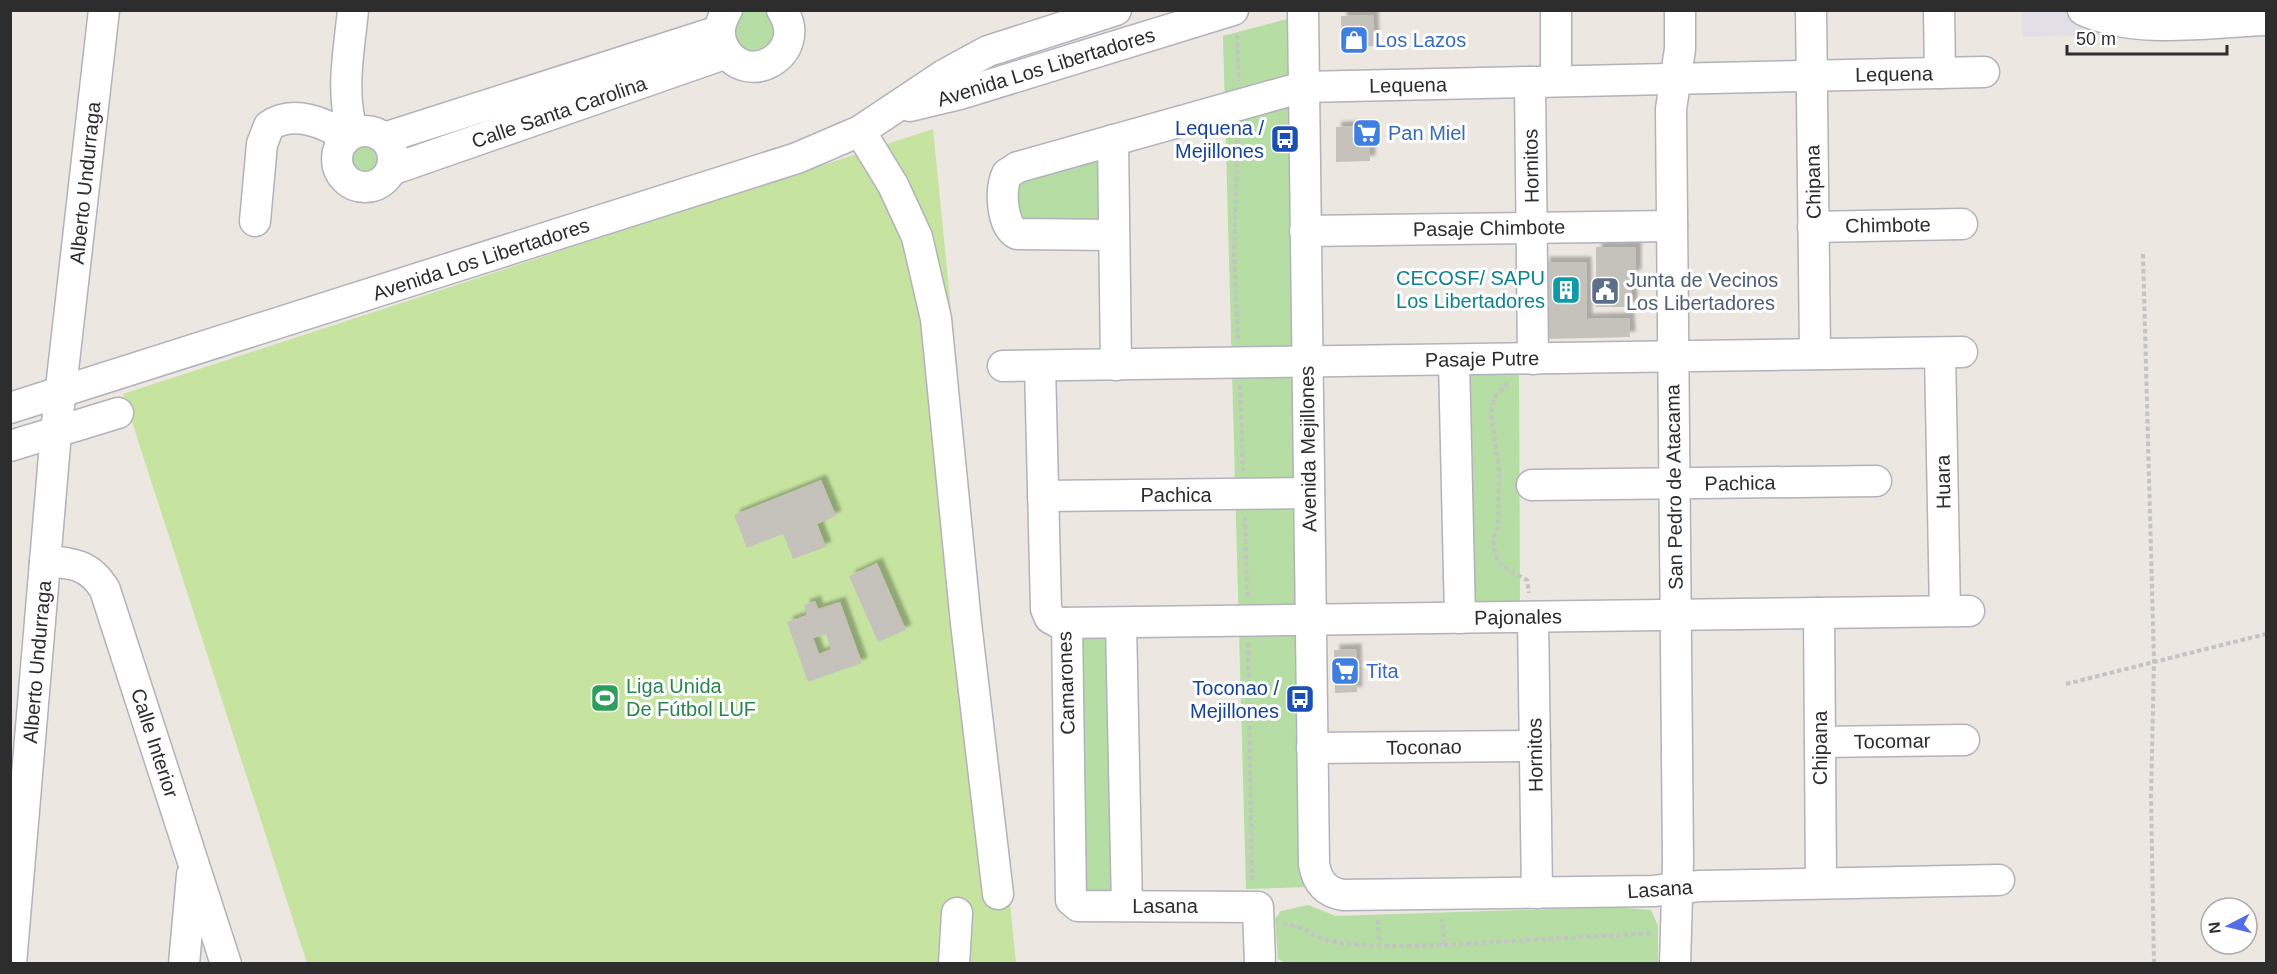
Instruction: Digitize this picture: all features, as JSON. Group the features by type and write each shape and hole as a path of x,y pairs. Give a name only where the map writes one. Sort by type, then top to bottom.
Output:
{"street":[{"name":"Alberto Undurraga","path":"62,392 104,10"},
{"path":"255,221 262,144 269,126 285,120 319,122 350,135 369,131 384,138 393,153 391,170 379,184 370,188 351,185 344,179 336,161 337,152 350,135 345,96 353,10"},
{"path":"724,32 745,66 768,64 777,58 789,39 790,28 782,10"},
{"name":"Avenida Los Libertadores","path":"10,408 797,158 860,130 966,63 1036,23 1116,10"},
{"name":"Avenida Mejillones","path":"1303,10 1314,864 1318,880 1323,886"},
{"name":"Hornitos","path":"1522,359 1543,82 1556,10"},
{"name":"San Pedro de Atacama","path":"1675,963 1676,615 1671,109 1680,49 1680,10"},
{"name":"Chipana","path":"1810,10 1815,354"},
{"path":"1939,10 1940,73"},
{"path":"2084,10 2102,19 2132,25 2266,20"},
{"name":"Avenida Los Libertadores","path":"892,110 1235,22"},
{"name":"Calle Santa Carolina","path":"384,138 724,32"},
{"name":"Calle Santa Carolina","path":"391,170 724,32"},
{"name":"Lequena","path":"1114,235 1017,234 1008,226 1004,186 1007,174 1012,170 1113,140 1304,87 1984,72"},
{"path":"860,130 893,185 917,237 936,319 966,623 998,894"},
{"path":"1113,140 1116,365"},
{"name":"Chimbote","path":"1813,227 1962,224"},
{"name":"Pasaje Chimbote","path":"1305,231 1672,226"},
{"name":"Pasaje Putre","path":"1003,366 1951,352"},
{"name":"Huara","path":"1951,352 1957,611"},
{"path":"1454,360 1460,618"},
{"name":"Camarones","path":"1040,366 1046,609 1054,621 1067,623 1073,903"},
{"path":"56,432 62,392"},
{"path":"10,446 118,412"},
{"name":"Alberto Undurraga","path":"11,963 56,432"},
{"name":"Pachica","path":"1532,485 1876,481"},
{"name":"Pachica","path":"1043,495 1309,493"},
{"name":"Calle Interior","path":"45,561 85,567 99,579 105,590 226,963"},
{"name":"Pajonales","path":"1067,623 1957,611"},
{"name":"Chipana","path":"1819,613 1821,883"},
{"name":"Hornitos","path":"1533,617 1537,893"},
{"path":"1121,623 1127,906"},
{"name":"Tocomar","path":"1820,742 1964,740"},
{"name":"Toconao","path":"1312,748 1535,746"},
{"path":"184,963 193,864"},
{"name":"Lasana","path":"1323,886 1343,895 1537,893 1821,883 2000,880"},
{"name":"Lasana","path":"1073,903 1078,906 1127,906 1259,914"},
{"path":"954,963 957,912"},
{"path":"1259,914 1260,963"}],"path":[{"path":"1235,22 1239,105"},
{"path":"2143,254 2154,662 2151,797 2154,963"},
{"path":"1522,359 1509,383 1494,398 1491,412 1499,469 1498,525 1493,543 1497,559 1502,566 1527,580 1533,617"},
{"path":"2066,684 2266,634"},
{"path":"1441,894 1444,945"},
{"path":"1259,914 1300,925 1328,941 1378,946 1444,945 1674,932"}],"shaded area":[{"path":"2022,11 2266,11 2266,31 2023,37"}],"green space":[{"path":"736,11 774,11 783,30 754,60 726,29"},
{"path":"1291,18 1308,887 1246,889 1223,36"},
{"name":"Liga Unida De Fútbol LUF","path":"933,129 1016,963 307,963 123,394"},
{"path":"365,141 379,146 384,160 379,174 365,179 351,174 346,160 351,146"},
{"path":"1101,157 1104,222 1017,226 1015,181"},
{"path":"1519,366 1520,607 1472,608 1462,374"},
{"path":"1078,629 1110,635 1114,896 1083,894"},
{"path":"1308,905 1336,916 1613,907 1651,910 1658,926 1658,963 1288,964 1278,959 1275,919 1281,911"}],"building":[{"path":"1373,15 1374,46 1342,47 1341,16"},
{"path":"1369,126 1370,161 1336,162 1336,127"},
{"name":"Junta de Vecinos Los Libertadores","path":"1596,247 1636,247 1636,275 1632,275 1632,307 1596,307"},
{"name":"CECOSF/ SAPU Los Libertadores","path":"1544,262 1586,262 1587,319 1629,318 1630,337 1546,339"},
{"path":"821,480 836,516 817,524 826,547 793,559 783,534 747,548 734,515"},
{"path":"877,563 906,630 878,642 849,576"},
{"path":"815,601 818,609 840,602 862,663 808,682 787,622 807,615 804,605","holes":["826,634 831,649 819,654 813,638"]},
{"name":"Tita","path":"1356,649 1357,692 1335,693 1334,650"}],"place":[{"name":"Los Lazos","path":"1354,40"},
{"name":"Pan Miel","path":"1367,133"},
{"name":"Lequena / Mejillones","path":"1285,139"},
{"name":"CECOSF/ SAPU Los Libertadores","path":"1566,290"},
{"name":"Junta de Vecinos Los Libertadores","path":"1605,291"},
{"name":"Tita","path":"1345,671"},
{"name":"Liga Unida De Fútbol LUF","path":"605,698"},
{"name":"Toconao / Mejillones","path":"1300,699"}]}
